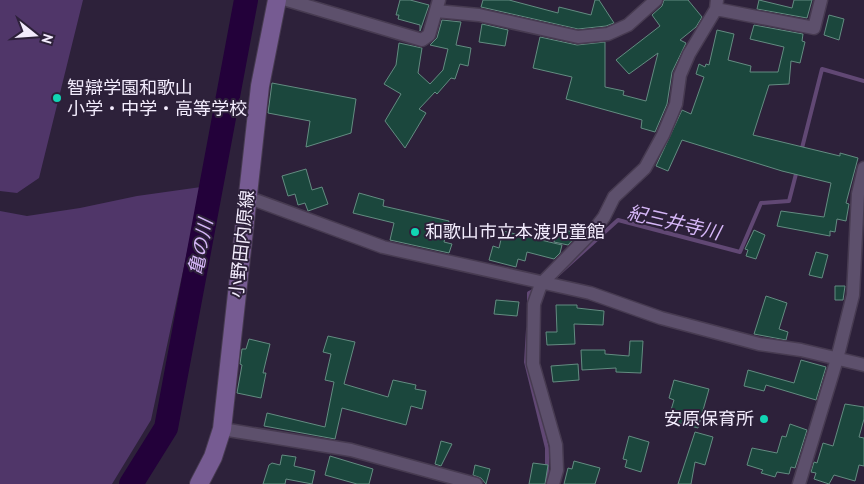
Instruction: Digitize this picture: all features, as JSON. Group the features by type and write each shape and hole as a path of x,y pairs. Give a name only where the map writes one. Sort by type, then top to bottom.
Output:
{"main road":[{"name":"小野田内原線","path":"199,484 213,457 222,429 260,86 277,0"}],"street":[{"path":"287,0 422,40 429,35 438,5 479,16 578,37 608,34 628,25 656,0"},
{"path":"553,484 557,470 556,445 533,364 534,304 541,284 594,230 604,217 614,197 645,168 663,136 676,104 680,75 689,54 717,4 814,28 821,0"},
{"path":"799,484 837,359 853,295 858,194 864,168"},
{"path":"247,197 383,248 541,284 590,293 661,318 759,344 800,350 864,365"},
{"path":"222,429 351,450 476,484"}],"shaded area":[{"path":"0,0 83,0 39,178 17,193 0,191"},
{"path":"201,187 151,420 112,484 0,484 0,211 27,216 80,208 137,196"}],"building":[{"path":"400,0 410,0 429,5 420,31 420,25 398,19 399,15 396,15"},
{"path":"483,0 509,0 558,13 559,7 591,15 595,0 599,0 614,23 606,26 578,29 481,7"},
{"path":"664,0 688,0 702,17 696,27 680,40 686,43 672,72 667,104 655,132 641,128 642,120 566,99 572,77 533,68 540,37 577,45 605,42 605,87 624,91 623,95 646,101 658,53 629,74 616,60 660,26 652,15 662,6"},
{"path":"759,0 792,8 794,0 812,0 807,18 757,9"},
{"path":"829,15 844,19 839,40 824,35"},
{"path":"442,20 461,22 456,45 471,48 468,66 460,64 455,79 451,78 437,94 435,92 419,109 426,113 405,148 385,121 401,94 384,84 396,65 399,43 422,48 418,73 430,84 443,70 448,49 430,45 437,38"},
{"path":"482,24 508,30 505,46 479,42"},
{"path":"754,25 803,34 802,41 805,42 800,63 791,61 789,84 769,85 753,135 840,156 840,153 858,158 846,203 849,204 846,221 837,219 835,232 830,231 830,236 777,226 781,211 824,217 831,183 782,171 682,140 668,171 656,166 682,110 691,114 704,77 696,74 699,64 705,67 706,64 709,65 717,30 734,34 728,60 751,66 750,72 778,72 784,47 750,39"},
{"path":"272,83 356,99 351,133 306,147 310,121 268,113"},
{"path":"306,169 312,190 322,187 328,204 308,211 305,203 298,205 295,194 288,196 282,176"},
{"path":"359,193 384,200 383,206 449,221 444,242 452,244 449,253 390,240 394,223 353,213"},
{"path":"754,230 765,235 756,259 746,256 748,250 745,249"},
{"path":"503,231 562,245 560,253 554,259 527,252 525,261 518,259 516,267 489,260 493,246 499,248"},
{"path":"557,231 569,231 578,234 568,245 554,242"},
{"path":"816,252 828,255 822,278 809,275"},
{"path":"835,286 845,286 843,300 835,300"},
{"path":"766,296 787,303 779,329 788,332 786,340 754,334"},
{"path":"496,300 519,302 517,316 494,314"},
{"path":"556,305 577,305 577,308 604,311 603,325 574,324 575,344 547,345 546,332 557,332"},
{"path":"328,336 355,342 344,384 388,397 393,380 416,385 415,389 426,391 422,409 411,406 406,425 342,408 335,439 264,426 267,413 325,427 334,382 325,380 331,354 323,352"},
{"path":"249,339 270,344 263,373 266,373 261,398 237,393 242,365 240,364 242,349 246,349"},
{"path":"630,341 643,341 641,373 616,372 616,368 582,370 581,350 605,350 605,354 629,356"},
{"path":"801,360 826,367 816,400 766,385 764,391 744,386 748,370 794,383"},
{"path":"578,364 579,380 553,382 551,366"},
{"path":"674,380 709,389 698,428 668,420 674,400 669,398"},
{"path":"845,404 864,407 864,419 859,437 864,438 864,466 859,465 855,481 834,475 829,484 814,479 816,473 811,472 814,462 817,463 823,443 833,446"},
{"path":"790,424 807,430 795,468 791,467 789,474 777,472 775,477 761,473 763,470 747,465 752,448 777,453 782,436 786,437"},
{"path":"695,432 713,437 705,465 695,462 691,484 678,484"},
{"path":"629,436 649,442 641,472 625,467 627,460 623,459"},
{"path":"441,441 452,444 441,466 435,464"},
{"path":"282,455 296,457 294,466 315,471 312,484 286,479 285,484 263,484 269,465 272,463 280,465"},
{"path":"330,456 373,469 369,484 357,484 325,475"},
{"path":"574,461 600,468 595,484 564,484 568,468 572,469"},
{"path":"533,463 548,465 545,484 529,484"},
{"path":"475,465 490,469 486,484 481,478 473,475"}],"waterway":[{"name":"亀の川","path":"131,484 166,428 246,0"},
{"name":"紀三井寺川","path":"801,152 822,69 864,81"},
{"name":"紀三井寺川","path":"554,278 618,220 740,252 761,203 789,201 797,170"},
{"name":"紀三井寺川","path":"529,304 529,293 535,290"},
{"name":"紀三井寺川","path":"528,329 526,362 547,448 547,484"}],"place":[{"name":"智辯学園和歌山 小学・中学・高等学校","path":"57,98"},
{"name":"和歌山市立本渡児童館","path":"415,232"},
{"name":"安原保育所","path":"764,419"}]}
